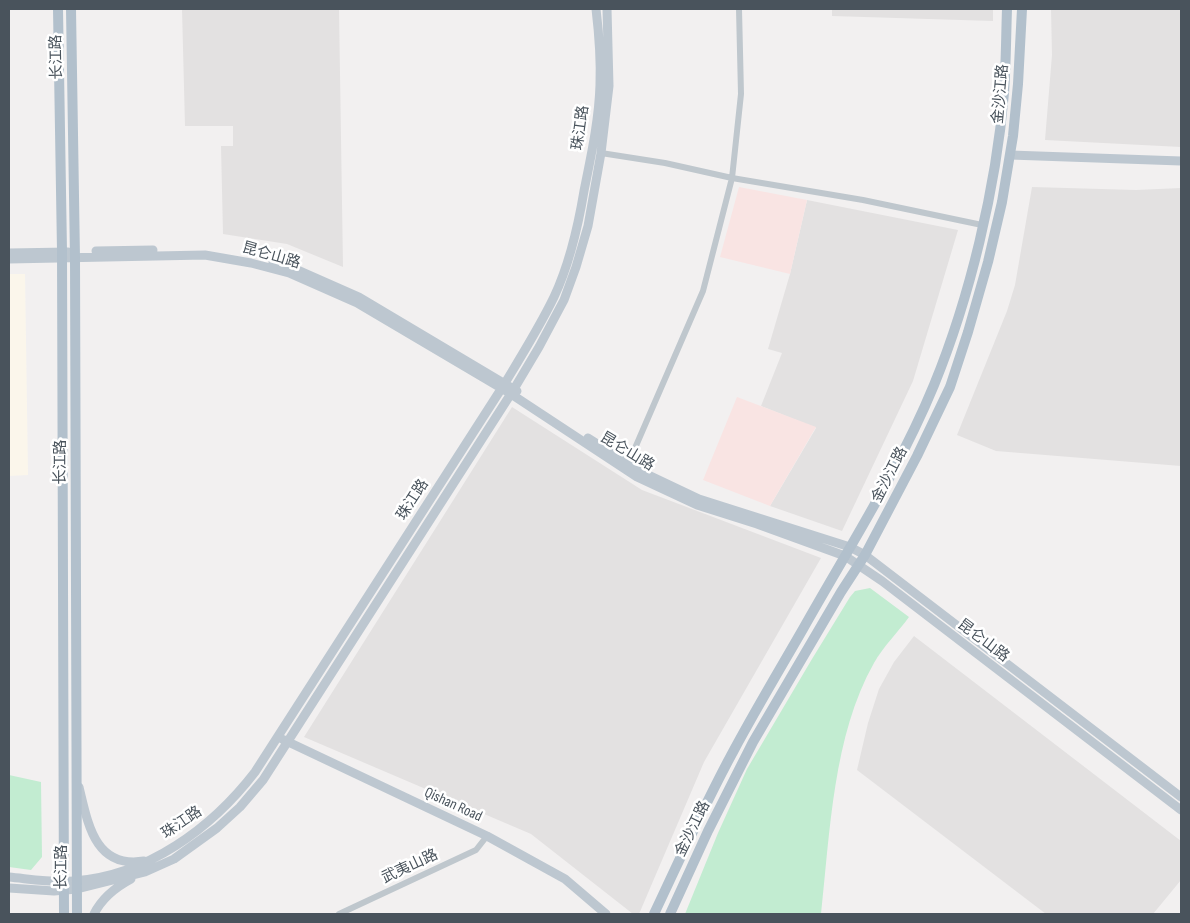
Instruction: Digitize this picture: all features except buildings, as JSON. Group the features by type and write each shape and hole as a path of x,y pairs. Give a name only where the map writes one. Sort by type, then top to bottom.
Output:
{"main road":[{"name":"长江路","path":"58,9 62,254 64,914"},
{"name":"长江路","path":"71,9 75,255 77,914"},
{"name":"金沙江路","path":"654,914 733,751 912,433 934,384 955,328 970,275 997,149 1004,92 1007,9"},
{"name":"金沙江路","path":"670,914 708,831 753,742 865,555 917,456 950,387 988,262 1002,202 1010,155 1018,84 1022,9"}],"street":[{"name":"珠江路","path":"64,886 76,885 133,868 152,859 192,836 239,793 255,772 503,385 554,297 567,265 578,223 597,120 600,85 600,40 596,9"},
{"path":"94,914 111,892 145,872 174,859 217,828 240,807 263,780 539,348 564,300 588,226 601,153 609,86 607,9"},
{"path":"623,468 632,455 703,291 732,178 741,94 739,9"},
{"path":"601,153 863,200 982,225"},
{"path":"1010,155 1181,162"},
{"name":"昆仑山路","path":"9,252 75,255 205,255 251,263 289,273 357,303 503,385 637,477 697,505 865,555 1181,797"},
{"name":"昆仑山路","path":"9,259 62,254"},
{"name":"昆仑山路","path":"512,391 648,475 699,499 847,551 858,565 1181,810"},
{"name":"Qishan Road","path":"278,736 487,836 564,879 606,914"},
{"path":"77,776 88,822 94,840 100,848 111,856 124,860 135,862 152,859"},
{"name":"武夷山路","path":"339,914 476,850 487,836"},
{"path":"76,885 145,872"},
{"path":"9,877 64,886"},
{"path":"9,888 64,886"}],"shaded area":[{"path":"182,9 339,9 343,267 287,244 223,234 221,146 233,146 233,126 185,126"},
{"path":"832,9 993,9 993,21 832,16"},
{"path":"1051,9 1181,9 1181,147 1045,140 1052,55"},
{"path":"739,187 807,200 790,274 720,257"},
{"path":"1032,187 1136,190 1181,188 1181,466 996,451 957,435 1007,311 1015,285"},
{"path":"807,200 958,230 913,381 842,531 770,506 816,428 761,406 782,353 768,349 790,274"},
{"path":"9,274 25,274 28,475 9,476"},
{"path":"737,397 816,427 770,506 703,480"},
{"path":"512,407 642,490 821,558 704,762 639,914 633,914 531,834 304,737"},
{"path":"914,636 1181,841 1181,880 1153,914 1046,914 857,770 868,723 879,689 894,662"}],"green space":[{"path":"870,588 909,617 874,663 860,691 850,721 842,753 831,818 821,914 685,914 718,833 747,769 850,597 855,591"},
{"path":"9,775 41,782 42,857 31,870 9,867"}]}
